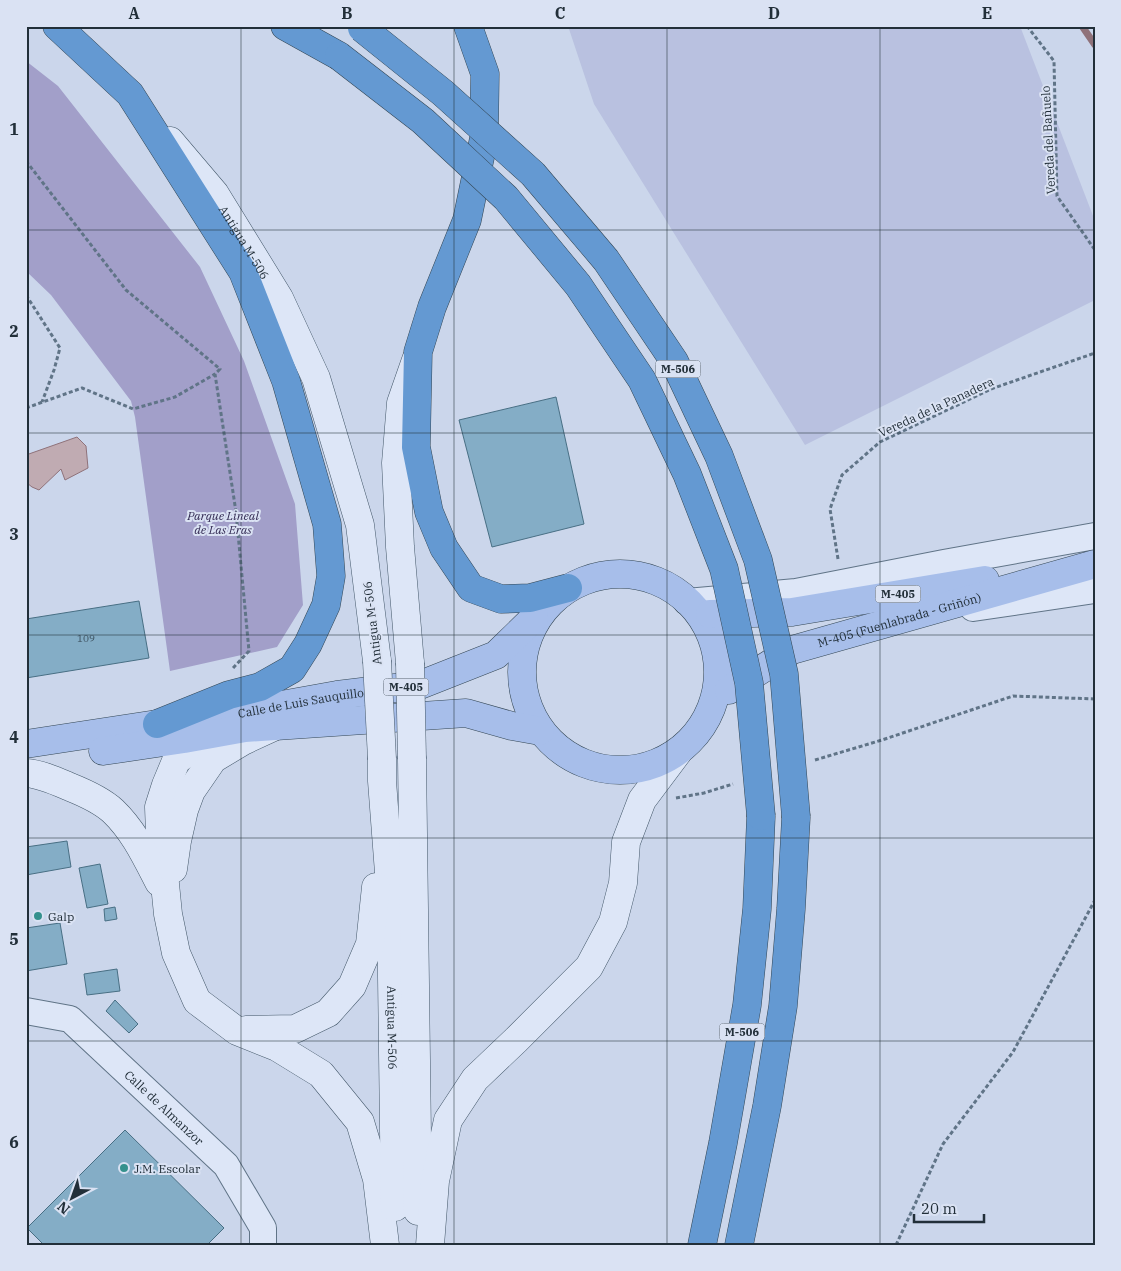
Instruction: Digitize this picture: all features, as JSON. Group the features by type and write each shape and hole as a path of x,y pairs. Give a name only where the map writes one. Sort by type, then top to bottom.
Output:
{"highway":[{"path":"57,26 130,94 244,272 286,381 328,524 331,576 326,605 308,644 292,668 260,687 229,695 157,724"},
{"name":"M-506","path":"285,26 339,56 423,121 506,198 578,284 642,380 687,474 724,569 749,683 761,816 757,910 747,1005 723,1143 702,1245"},
{"path":"468,26 485,74 484,138 466,220 432,307 418,352 416,447 429,512 444,548 471,588 501,599 559,596"},
{"name":"M-506","path":"361,27 443,93 533,174 606,260 674,361 719,456 758,560 784,674 796,817 783,1006 767,1106 739,1245"}],"main road":[{"name":"M-405 (Fuenlabrada - Griñón)","path":"693,608 792,612 1095,563"},
{"name":"M-405 (Fuenlabrada - Griñón)","path":"715,699 792,650 1095,563"},
{"name":"M-405","path":"633,575 666,585 693,608 708,628 718,662 715,699 705,722 678,752 644,768 627,770 592,767 556,747 540,730 532,716 524,693 522,671 528,638 559,596 600,576 633,575"},
{"name":"Calle de Luis Sauquillo","path":"26,763 184,739 238,713 337,694 420,685 496,655 559,596"},
{"name":"Calle de Luis Sauquillo","path":"26,744 157,724 245,728 466,713 512,726 540,730"}],"street":[{"name":"Antigua M-506","path":"130,94 215,194 279,298 316,378 360,525 377,661 391,899 395,1245"},
{"name":"Antigua M-506","path":"418,352 401,403 396,463 400,547 410,663 419,1245"},
{"path":"693,608 796,592 1095,536"},
{"path":"910,617 1095,590"},
{"path":"208,726 176,761 159,807 168,914 176,953 197,1001 237,1031 277,1047 321,1074 360,1122 377,1180 385,1245"},
{"path":"166,894 173,870 184,810 191,791 213,759 243,741 276,726"},
{"path":"430,1245 435,1181 448,1120 475,1079 589,967 613,922 623,883 626,842 640,804 678,752"},
{"path":"237,1031 295,1029 328,1013 352,986 370,944 375,899 382,770"},
{"path":"26,772 58,781 88,794 113,812 127,826 139,844 166,894"},
{"name":"Calle de Almanzor","path":"26,1011 70,1019 226,1166 262,1228 263,1245"}],"path":[{"name":"Vereda del Bañuelo","path":"1027,26 1054,61 1057,196 1095,250"},
{"path":"26,161 126,290 220,369 215,374 176,396 132,409 82,388 26,408"},
{"path":"26,296 60,348 42,402"},
{"name":"Vereda de la Panadera","path":"841,583 830,508 842,475 880,442 992,389 1095,353"},
{"path":"215,374 236,512 249,651 230,670"},
{"path":"807,762 892,737 1013,696 1095,699"},
{"path":"640,804 704,793 742,782"},
{"path":"896,1245 943,1144 1013,1052 1095,900"}],"shaded area":[{"path":"568,26 1020,26 1095,221 1095,300 805,445 594,104"},
{"path":"77,437 86,446 88,468 65,480 61,469 39,490 27,483 26,455"}],"green space":[{"name":"Parque Lineal de Las Eras","path":"26,61 58,86 200,267 244,361 295,504 303,605 277,647 170,671 135,417 131,401 51,295 26,271"}],"building":[{"path":"556,397 584,524 492,547 459,420"},
{"path":"139,601 149,658 26,678 26,619"},
{"path":"67,841 71,867 26,875 26,847"},
{"path":"100,864 108,904 87,908 79,868"},
{"path":"115,907 117,919 105,921 104,909"},
{"path":"60,923 67,964 26,971 26,928"},
{"path":"117,969 120,991 87,995 84,974"},
{"path":"115,1000 138,1024 129,1033 106,1011"},
{"path":"125,1130 224,1228 207,1245 44,1245 27,1228"}],"waterway":[{"path":"1082,26 1095,45"}],"place":[{"name":"Galp","path":"38,916"},
{"name":"J.M. Escolar","path":"124,1168"}]}
